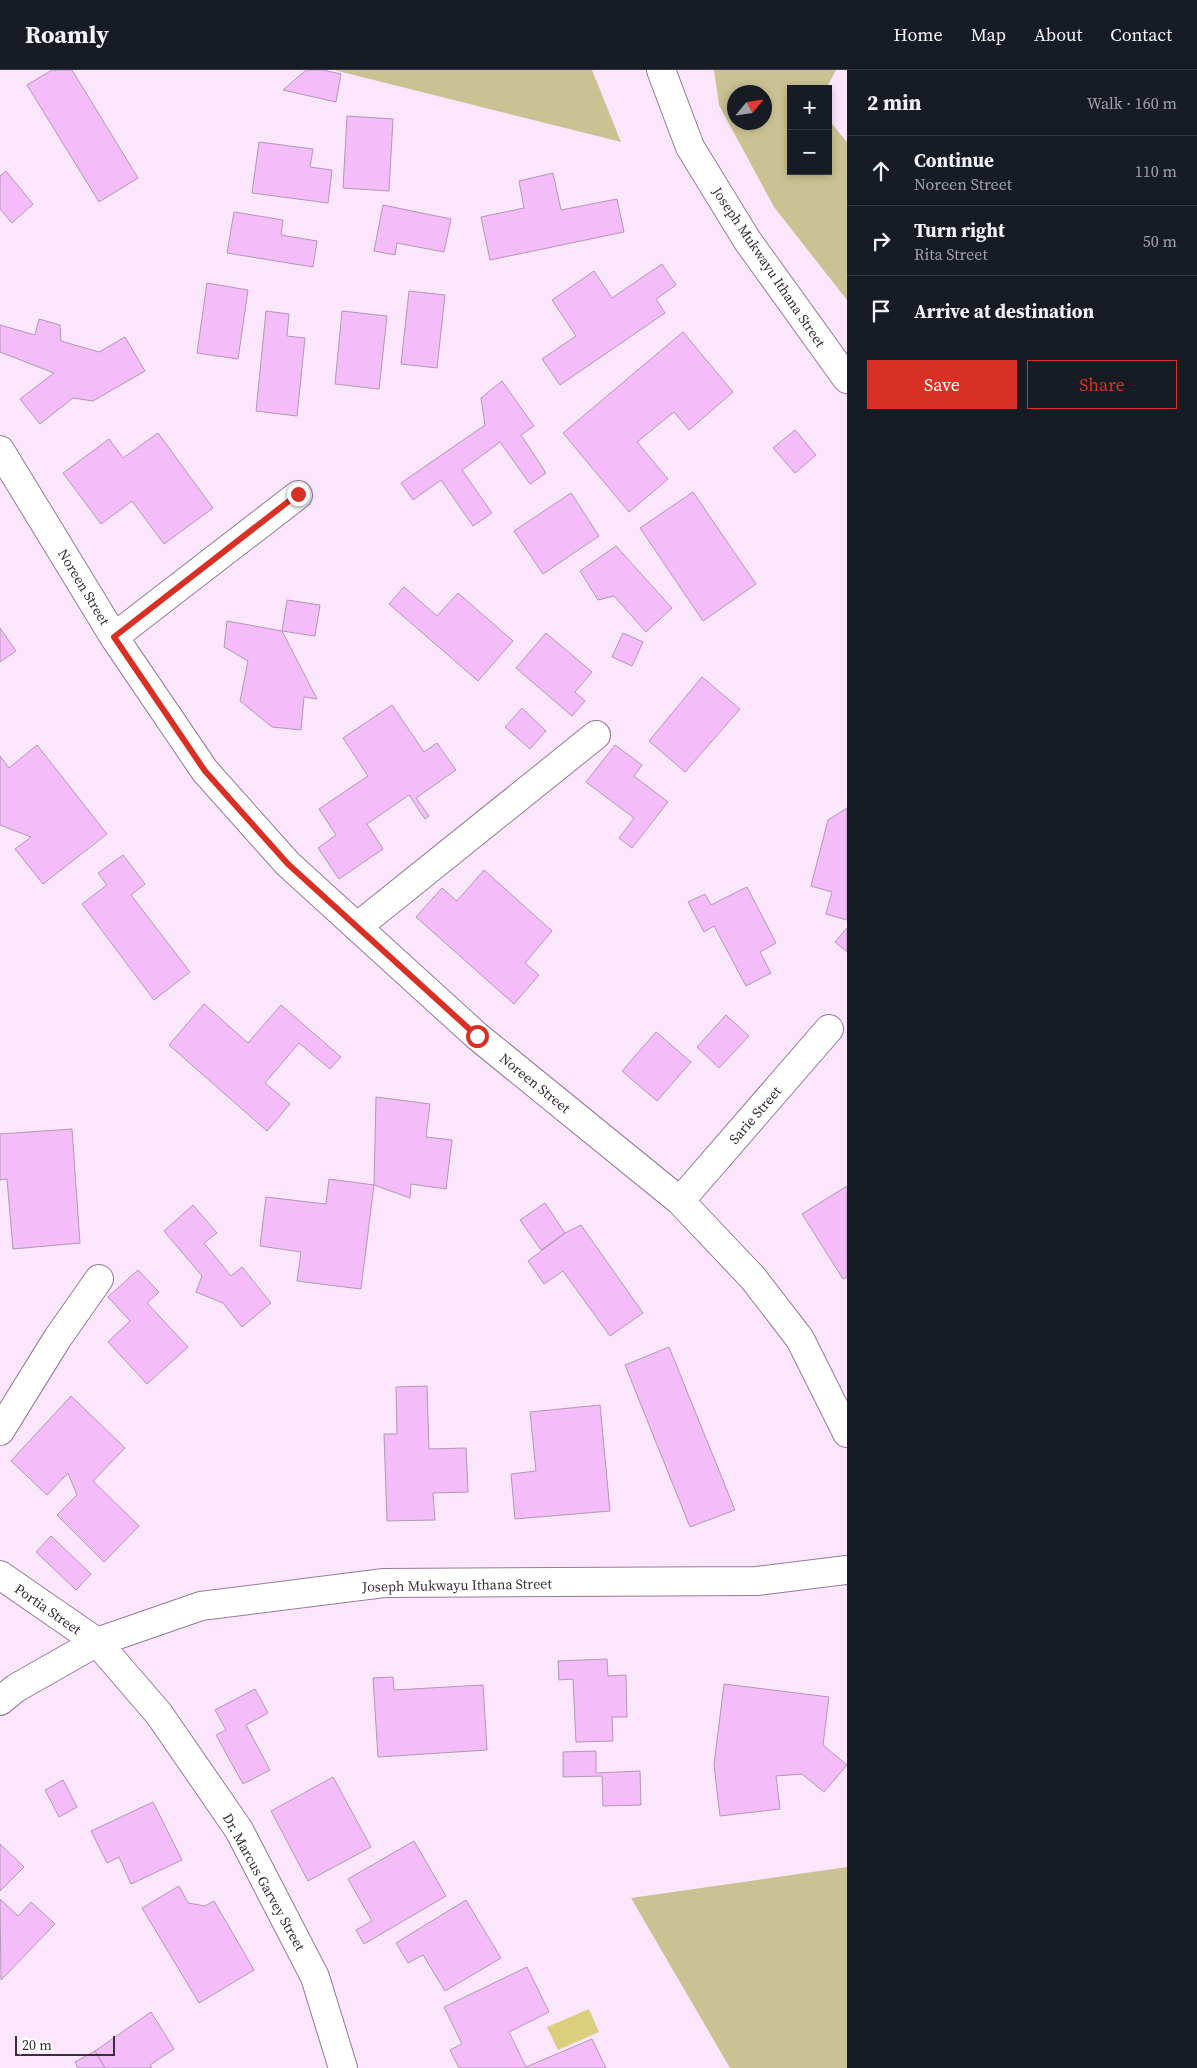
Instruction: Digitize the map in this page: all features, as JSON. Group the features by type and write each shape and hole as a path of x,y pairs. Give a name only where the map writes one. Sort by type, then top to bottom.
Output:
{"street":[{"name":"Joseph Mukwayu Ithana Street","path":"661,70 690,147 747,240 847,379"},
{"name":"Noreen Street","path":"0,450 114,637 205,771 288,864 477,1036 680,1201 753,1278 800,1339 847,1433"},
{"path":"114,637 298,494"},
{"path":"357,927 596,735"},
{"name":"Sarie Street","path":"680,1201 829,1029"},
{"path":"0,1431 57,1339 99,1279"},
{"name":"Joseph Mukwayu Ithana Street","path":"0,1701 16,1688 97,1642 201,1606 384,1583 756,1581 847,1570"},
{"name":"Portia Street","path":"0,1575 97,1642"},
{"name":"Dr. Marcus Garvey Street","path":"97,1642 158,1714 239,1830 315,1977 343,2068"}],"shaded area":[{"path":"334,70 592,70 621,142"},
{"path":"714,70 836,70 828,85 787,85 787,175 832,175 832,124 847,142 847,300 774,207 732,130 772,130 772,85 727,85 727,120 719,105"},
{"path":"847,1867 847,2068 730,2068 631,1898"},
{"path":"589,2009 599,2032 558,2050 547,2027"}],"building":[{"path":"52,70 72,70 138,178 99,202 27,85"},
{"path":"306,70 323,70 341,74 336,102 283,90"},
{"path":"347,116 393,119 389,191 343,188"},
{"path":"259,142 313,149 310,167 332,170 328,203 252,193"},
{"path":"6,171 33,204 12,223 0,209 0,176"},
{"path":"553,173 561,210 617,199 624,232 490,260 481,217 524,208 519,181"},
{"path":"383,205 451,219 444,252 397,243 395,255 374,251"},
{"path":"234,212 283,220 281,235 317,241 313,267 227,253"},
{"path":"662,264 676,285 656,299 665,313 560,385 542,359 576,336 552,300 594,271 612,298"},
{"path":"207,283 248,290 238,359 197,353"},
{"path":"409,291 445,295 437,368 401,364"},
{"path":"266,311 289,314 287,336 305,338 297,416 256,411"},
{"path":"342,311 387,316 379,389 335,384"},
{"path":"39,319 60,325 61,341 99,352 125,337 145,371 93,401 73,398 40,424 20,399 54,373 0,352 0,325 35,335"},
{"path":"683,332 733,392 689,430 674,412 637,442 668,479 629,512 563,433"},
{"path":"502,381 534,426 521,435 546,473 530,484 500,442 462,470 492,513 473,526 441,480 413,500 401,483 485,425 481,398"},
{"path":"795,430 816,455 795,473 773,448"},
{"path":"158,433 213,508 164,544 132,501 101,524 63,473 109,439 123,458"},
{"path":"693,492 756,584 703,621 640,528"},
{"path":"571,493 599,536 543,574 514,531"},
{"path":"616,546 672,608 646,632 614,596 598,600 580,571"},
{"path":"404,587 437,616 458,593 513,641 478,681 389,604"},
{"path":"287,600 320,605 315,636 282,631"},
{"path":"227,621 282,631 317,699 304,697 301,730 272,727 240,701 248,661 224,647"},
{"path":"0,628 16,651 0,662"},
{"path":"546,633 592,672 575,692 585,701 572,716 516,668"},
{"path":"623,633 643,642 632,666 612,657"},
{"path":"702,677 740,709 685,772 649,741"},
{"path":"392,705 424,752 437,743 456,770 416,798 429,816 425,819 409,795 367,824 383,849 339,879 318,848 336,835 319,809 368,776 343,738"},
{"path":"522,708 546,731 530,749 505,727"},
{"path":"37,745 107,834 43,884 15,849 31,837 0,825 0,756 9,768"},
{"path":"615,745 642,765 634,776 668,802 632,848 619,838 634,818 586,782"},
{"path":"847,808 847,920 826,914 832,892 811,886 828,820"},
{"path":"123,855 145,884 131,895 190,972 154,1000 82,904 107,885 98,873"},
{"path":"484,870 552,931 525,963 539,975 514,1004 416,917 442,888 457,901"},
{"path":"747,887 776,943 760,952 771,973 746,986 714,926 704,932 688,902 705,894 711,905"},
{"path":"847,928 847,952 835,942"},
{"path":"204,1004 248,1043 281,1005 341,1057 330,1069 299,1043 265,1083 290,1104 267,1131 169,1045"},
{"path":"726,1015 749,1036 719,1068 697,1047"},
{"path":"656,1032 691,1062 657,1101 622,1071"},
{"path":"376,1097 430,1104 426,1137 452,1140 446,1189 411,1184 410,1198 374,1185"},
{"path":"72,1129 80,1243 13,1249 7,1179 0,1180 0,1134"},
{"path":"329,1179 374,1185 361,1289 297,1281 301,1252 260,1246 266,1197 326,1204"},
{"path":"847,1186 847,1277 843,1279 802,1214"},
{"path":"545,1203 565,1233 541,1250 520,1220"},
{"path":"193,1205 217,1233 204,1243 231,1276 242,1267 271,1303 242,1327 223,1303 196,1292 202,1276 164,1231"},
{"path":"581,1225 643,1313 610,1336 563,1271 544,1284 528,1261 565,1233"},
{"path":"138,1270 159,1292 147,1303 188,1347 147,1384 108,1342 130,1321 108,1297"},
{"path":"669,1347 735,1510 690,1527 625,1365"},
{"path":"427,1386 429,1449 466,1448 468,1492 433,1493 435,1520 387,1521 384,1434 397,1434 396,1387"},
{"path":"71,1396 125,1448 93,1481 139,1526 104,1562 57,1515 77,1495 68,1473 47,1495 11,1461"},
{"path":"600,1405 610,1511 515,1519 511,1474 536,1471 530,1412"},
{"path":"51,1536 91,1574 76,1590 36,1552"},
{"path":"607,1659 608,1676 626,1675 627,1717 612,1717 613,1741 576,1742 573,1679 559,1680 558,1661"},
{"path":"393,1677 394,1690 483,1685 487,1750 378,1757 373,1678"},
{"path":"724,1684 829,1697 823,1745 847,1765 824,1792 802,1774 776,1776 780,1809 720,1816 714,1765"},
{"path":"255,1689 268,1713 246,1725 270,1770 243,1784 216,1735 226,1730 215,1710"},
{"path":"596,1751 596,1773 640,1771 641,1805 603,1806 602,1776 563,1777 563,1752"},
{"path":"333,1777 371,1847 308,1881 271,1811"},
{"path":"63,1780 77,1807 59,1817 45,1790"},
{"path":"153,1802 182,1860 131,1884 119,1857 107,1863 91,1831"},
{"path":"414,1841 446,1896 364,1944 356,1930 372,1921 348,1879"},
{"path":"0,1844 24,1867 0,1891"},
{"path":"179,1886 188,1903 205,1906 214,1901 254,1970 199,2003 142,1908"},
{"path":"0,1899 18,1916 31,1902 55,1924 1,1980"},
{"path":"466,1900 501,1958 445,1991 423,1955 408,1963 396,1943"},
{"path":"527,1967 549,2012 509,2032 526,2067 592,2039 606,2068 459,2068 450,2050 462,2044 444,2007"},
{"path":"151,2012 174,2049 150,2065 152,2068 105,2068 95,2051"},
{"path":"95,2051 105,2068 78,2068 75,2062"}],"route":[{"path":"298,494 114,637 205,771 288,864 477,1036"}]}
